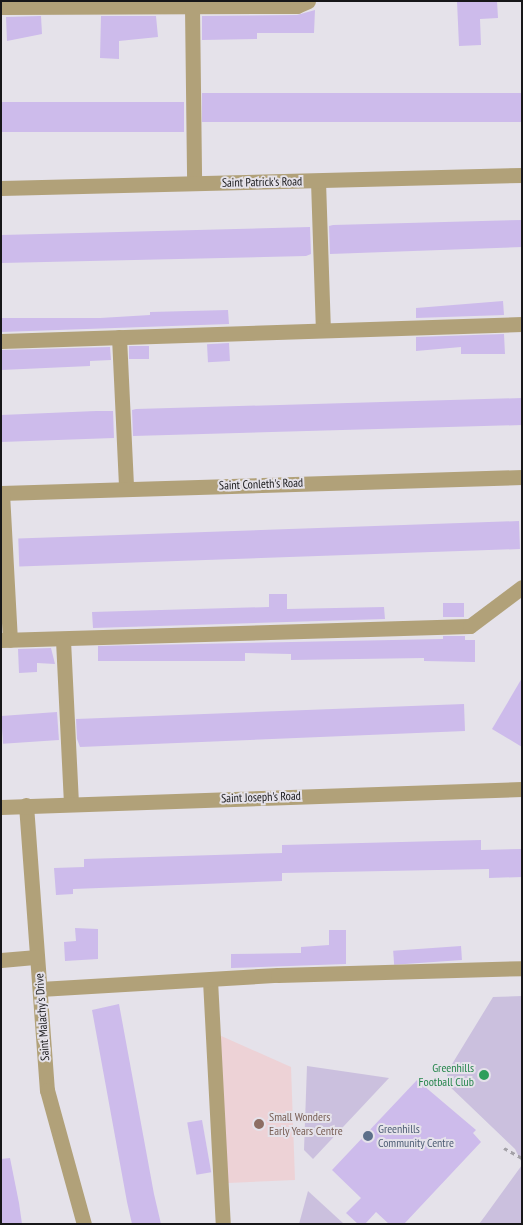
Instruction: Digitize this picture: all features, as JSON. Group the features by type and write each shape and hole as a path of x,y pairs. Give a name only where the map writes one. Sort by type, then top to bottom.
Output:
{"street":[{"path":"1,8 171,4 192,7 297,6 308,1"},
{"path":"192,7 194,183"},
{"name":"Saint Patrick's Road","path":"1,188 522,175"},
{"path":"318,181 323,330"},
{"path":"1,341 522,324"},
{"path":"119,337 126,488"},
{"name":"Saint Conleth's Road","path":"2,493 522,477"},
{"path":"2,493 6,640 63,640 470,626 522,587"},
{"path":"63,640 71,802"},
{"name":"Saint Joseph's Road","path":"1,806 71,802 522,789"},
{"name":"Saint Malachy's Drive","path":"26,805 47,1090 84,1224"},
{"path":"1,960 37,957"},
{"path":"40,989 210,980 522,968"},
{"path":"210,980 223,1224"}],"path":[{"path":"504,1148 522,1158"}],"shaded area":[{"name":"Greenhills Football Club","path":"522,996 522,1163 515,1149 445,1082 449,1069 493,997"},
{"name":"Small Wonders Early Years Centre","path":"219,1035 291,1067 295,1180 228,1183"},
{"path":"307,1066 389,1078 313,1159 304,1150"},
{"path":"522,1165 522,1224 479,1224 485,1216"},
{"path":"308,1191 344,1224 299,1224"}],"building":[{"path":"457,1 497,1 498,18 480,19 481,45 459,46"},
{"path":"315,10 314,33 257,33 257,39 202,40 202,16 297,15"},
{"path":"41,16 42,34 7,41 6,17"},
{"path":"101,16 156,16 158,37 119,41 119,59 100,58"},
{"path":"202,93 522,93 522,122 202,122"},
{"path":"1,102 184,102 184,132 1,132"},
{"path":"522,220 522,247 330,254 329,226 333,225"},
{"path":"310,227 311,254 306,256 1,263 1,235"},
{"path":"503,301 504,315 416,318 416,308"},
{"path":"228,310 229,324 1,332 1,318 100,318 150,315 150,312"},
{"path":"504,334 505,354 461,354 461,347 416,351 416,337"},
{"path":"229,343 230,361 208,362 207,344"},
{"path":"129,346 149,346 149,359 129,359"},
{"path":"110,347 111,360 90,361 90,366 1,370 1,350"},
{"path":"522,398 522,425 133,436 132,410 136,409"},
{"path":"113,411 114,438 1,442 1,415"},
{"path":"519,521 520,549 19,566 18,538"},
{"path":"269,594 287,594 287,609 384,607 385,619 93,628 92,612 269,607"},
{"path":"443,603 464,603 464,617 443,617"},
{"path":"443,636 465,636 465,640 475,640 475,662 424,661 424,658 291,660 291,654 245,653 245,661 98,661 98,646 443,639"},
{"path":"51,648 55,664 37,663 37,672 19,673 18,649"},
{"path":"522,678 522,747 492,729"},
{"path":"464,704 465,731 80,747 77,739 76,719"},
{"path":"57,712 59,740 3,744 1,716"},
{"path":"481,840 481,850 522,849 522,877 489,878 489,869 282,873 282,881 73,889 73,894 56,895 54,868 84,867 84,859 282,853 282,845"},
{"path":"75,928 98,929 98,959 65,961 64,942 76,941"},
{"path":"329,930 346,930 346,964 231,968 231,954 301,953 301,947 329,945"},
{"path":"461,946 462,960 394,965 393,951"},
{"path":"119,1004 161,1224 132,1224 127,1202 92,1010"},
{"path":"417,1080 476,1130 473,1133 481,1142 404,1224 389,1224 376,1212 365,1224 358,1224 346,1213 361,1198 332,1170"},
{"path":"202,1120 211,1172 196,1175 187,1123"},
{"path":"10,1158 22,1224 1,1224 1,1159"}],"place":[{"name":"Greenhills Football Club","path":"484,1075"},
{"name":"Small Wonders Early Years Centre","path":"259,1124"},
{"name":"Greenhills Community Centre","path":"368,1136"}]}
